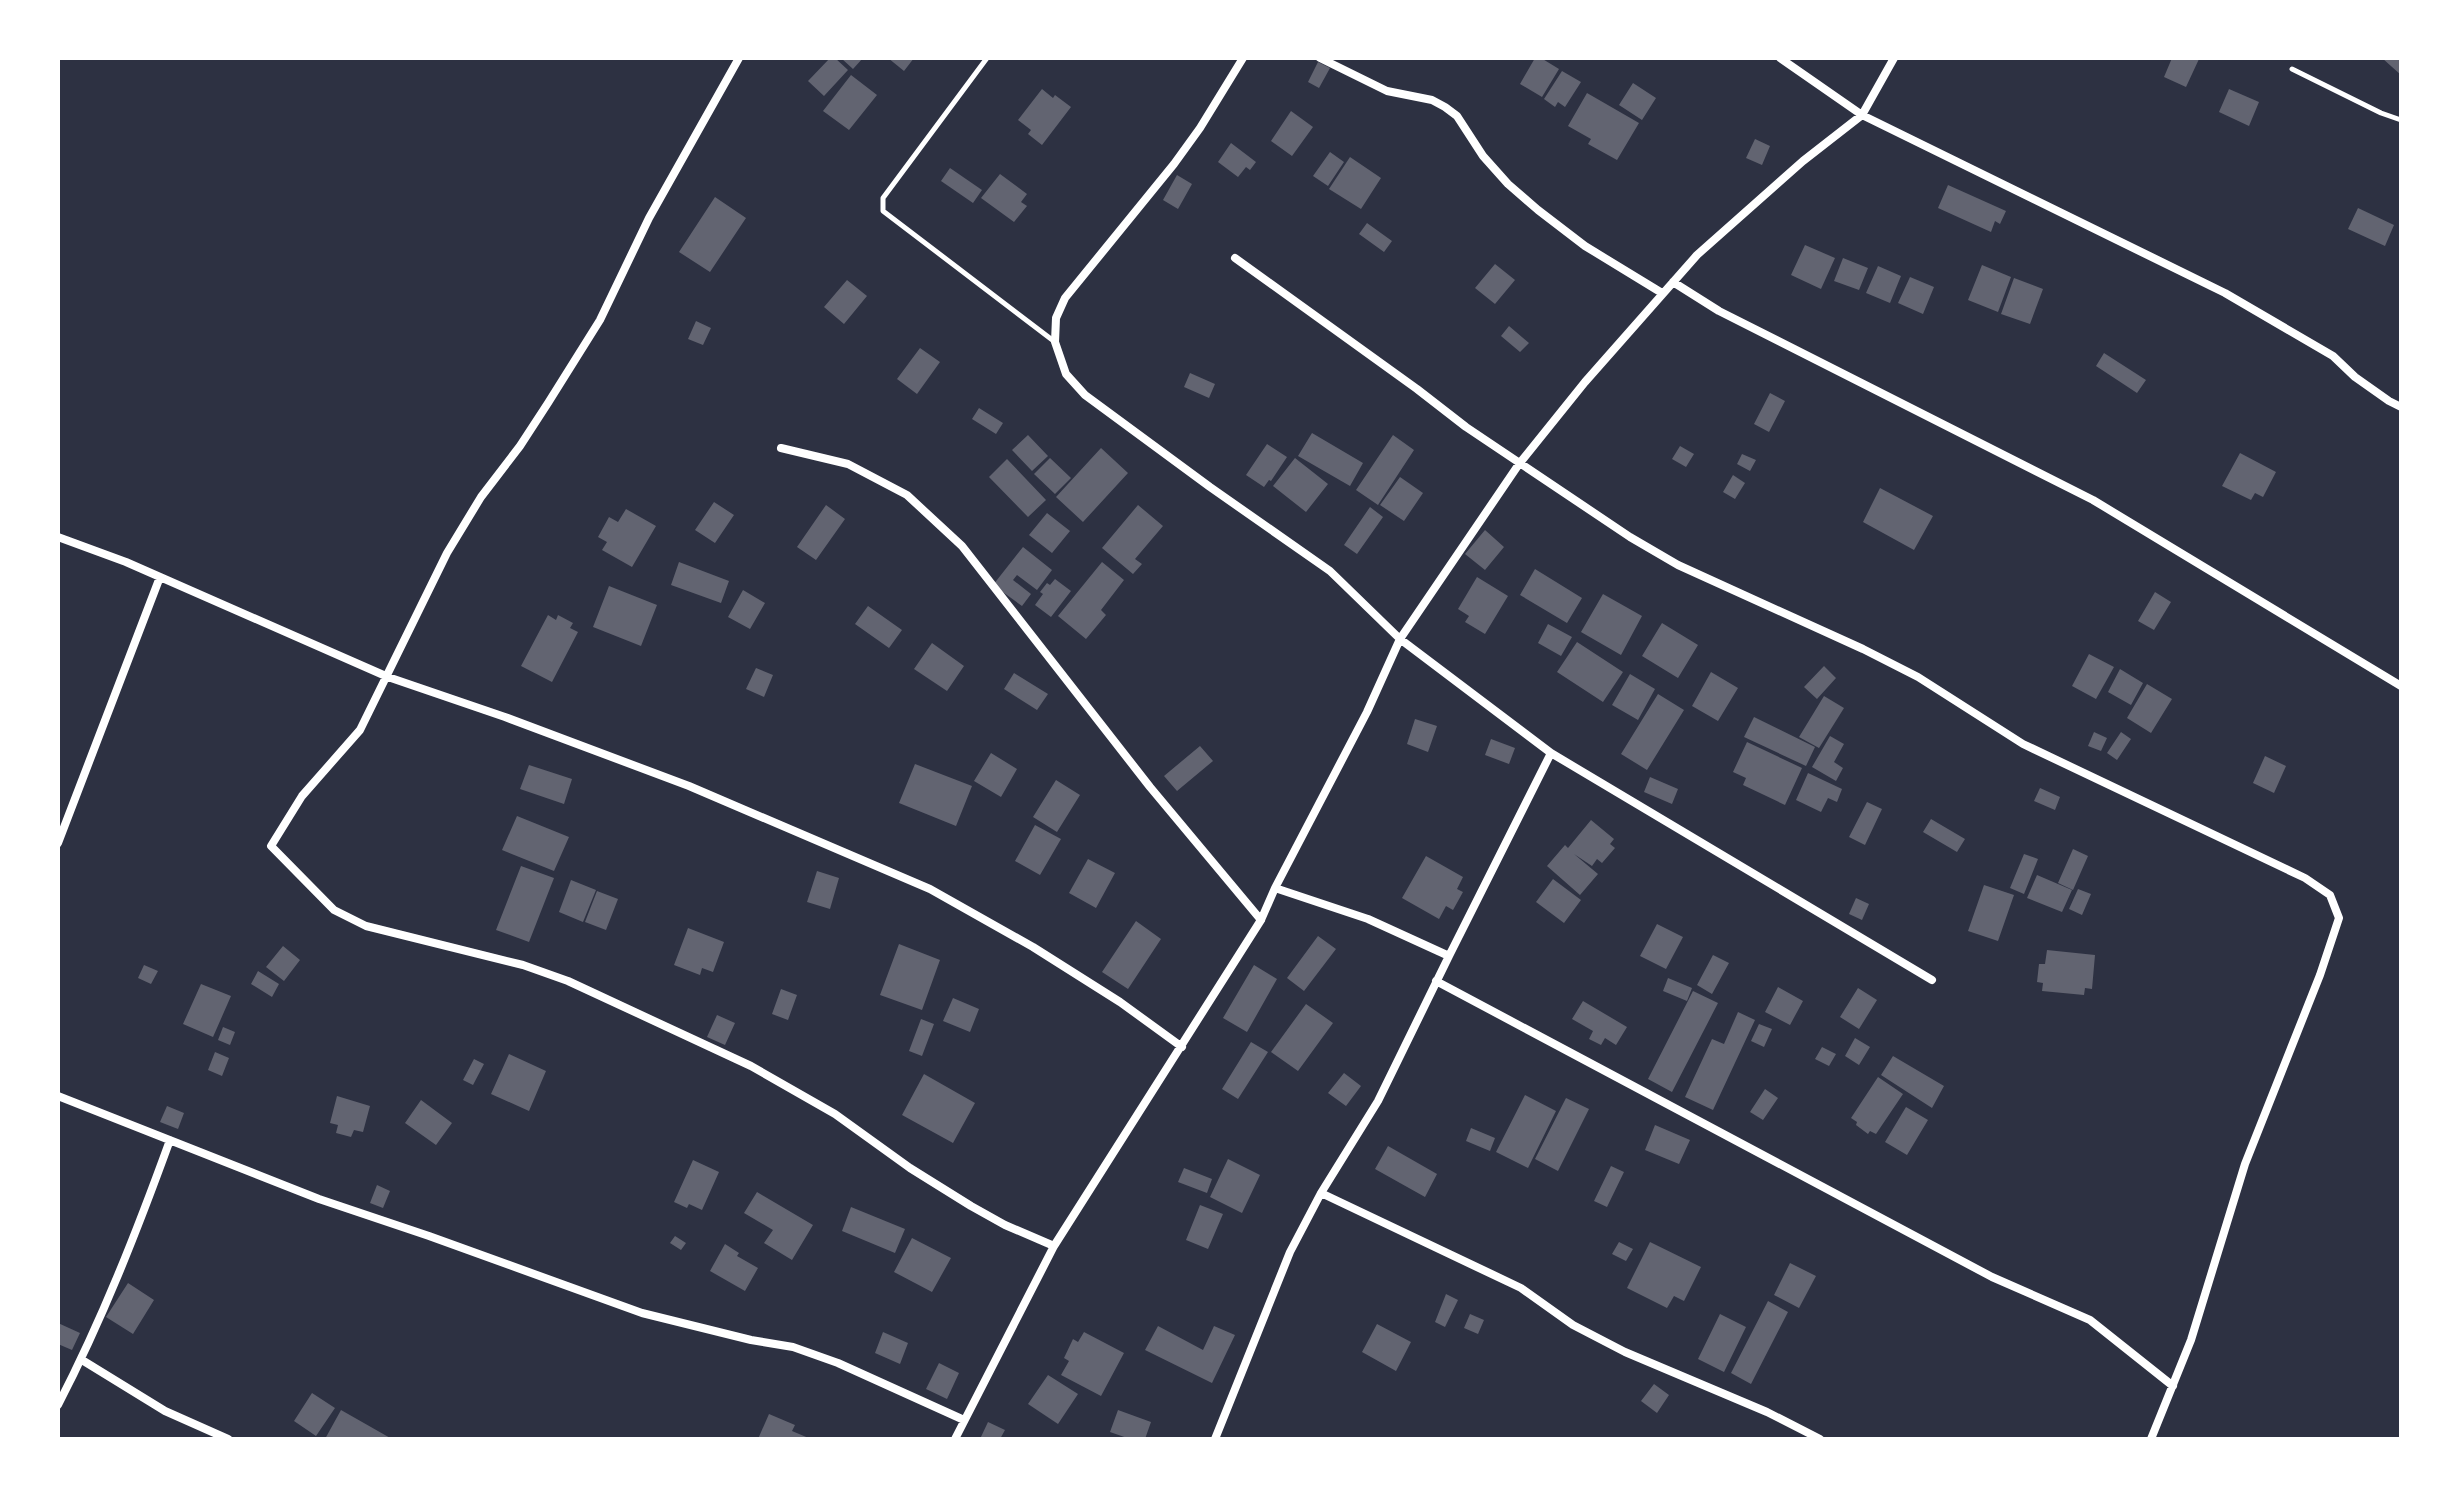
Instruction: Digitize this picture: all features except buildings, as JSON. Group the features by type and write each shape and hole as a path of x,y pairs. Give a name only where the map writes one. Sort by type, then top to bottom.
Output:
{"street":[{"path":"739,58 649,218 600,320 534,425 481,497 447,553 360,730 302,796 271,846 334,910 366,926 523,965 568,981 751,1066 835,1114 910,1168 971,1206 1054,1246"},
{"path":"1243,58 1183,152 1065,298 1056,318 1055,342 1066,374 1085,395 1330,571 1400,639 1551,753 1932,980"},
{"path":"1320,58 1387,91 1432,100 1445,107 1457,116 1483,156 1508,184 1538,210 1585,246 1662,293"},
{"path":"1780,58 1862,115 2225,293 2333,356 2355,377 2401,407"},
{"path":"955,1439 1054,1246 1261,920 1367,712 1400,639 1519,464 1585,382 1697,255 1803,161 1862,115 1894,58"},
{"path":"1235,258 1519,464 1678,565 1863,649 1918,677 2023,744 2305,878 2330,895 2339,918 2320,975 2245,1164 2191,1340 2151,1439"},
{"path":"1673,282 1719,311 2093,500 2401,686"},
{"path":"781,448 848,464 907,495 962,546 1150,787 1261,920"},
{"path":"58,537 160,577 388,677 689,786 930,889 1033,947 1120,1002 1182,1047"},
{"path":"58,843 160,577"},
{"path":"1215,1439 1290,1252 1321,1193 1378,1101 1551,753"},
{"path":"1275,888 1368,919 1449,956"},
{"path":"1436,981 1992,1277 2090,1320 2173,1386"},
{"path":"58,1096 319,1199 642,1313 793,1347 838,1363 964,1420"},
{"path":"58,1405 82,1360 135,1237 170,1140"},
{"path":"1321,1193 1521,1288 1573,1325 1625,1352 1767,1412 1820,1439"},
{"path":"82,1360 165,1411 228,1439"}],"lane":[{"path":"987,58 883,198 883,211 1055,342"},
{"path":"2292,69 2401,120"}]}
